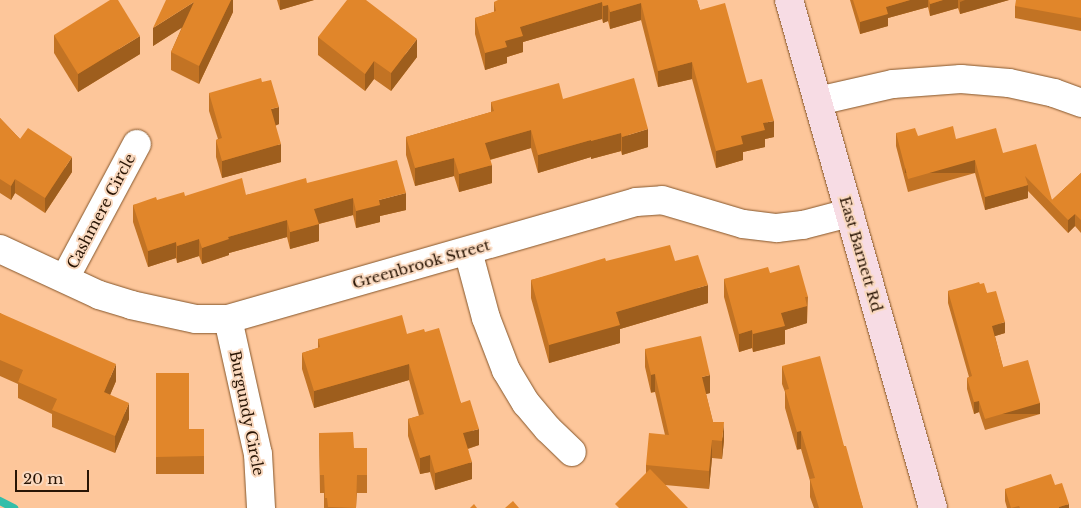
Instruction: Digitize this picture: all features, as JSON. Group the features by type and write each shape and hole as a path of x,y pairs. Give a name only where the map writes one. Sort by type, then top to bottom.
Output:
{"main road":[{"name":"East Barnett Rd","path":"789,0 933,508"}],"street":[{"path":"818,101 893,84 961,79 1009,83 1054,93 1081,103"},
{"name":"Cashmere Circle","path":"64,278 137,144"},
{"name":"Greenbrook Street","path":"0,249 99,295 159,313 196,319 228,319 636,202 662,200 743,224 777,228 803,225 850,213"},
{"path":"468,251 486,318 506,370 526,404 548,430 572,452"},
{"name":"Burgundy Circle","path":"228,319 258,454 261,508"}],"building":[{"path":"110,0 118,0 140,36 78,74 54,35"},
{"path":"166,0 231,0 199,66 171,52 194,2 153,28"},
{"path":"347,0 366,0 417,39 391,73 374,61 365,74 318,37"},
{"path":"498,0 697,0 700,10 725,3 747,83 762,79 774,121 763,123 765,130 741,136 743,144 716,151 692,62 658,71 641,3 610,12 608,5 603,6 602,2 520,27 523,36 505,41 507,47 485,53 475,18 496,11 494,2"},
{"path":"853,0 910,0 886,7 888,14 860,22"},
{"path":"929,0 943,0 930,4"},
{"path":"1016,0 1081,0 1081,18 1015,6"},
{"path":"261,78 262,82 271,80 279,107 271,109 281,144 222,161 216,140 222,138 209,93"},
{"path":"634,78 648,129 622,137 621,133 591,140 538,155 531,130 485,143 492,165 459,174 454,158 415,168 406,137 494,111 491,102 559,83 563,99"},
{"path":"0,118 20,139 28,128 72,157 45,198 15,179 11,186 0,179"},
{"path":"953,126 956,139 996,128 1003,153 1036,144 1052,200 1081,173 1081,220 1075,214 1068,220 1025,176 1028,185 985,197 975,160 908,179 896,133 915,128 918,136"},
{"path":"397,160 406,193 379,200 380,205 356,211 353,198 314,209 319,224 290,232 287,220 228,237 229,239 202,248 199,239 177,246 176,242 148,251 133,205 156,197 157,200 184,192 185,196 242,178 246,195 306,178 307,183"},
{"path":"670,245 675,261 698,255 708,285 616,312 620,325 549,345 531,280 605,258 606,261"},
{"path":"799,265 808,297 805,297 807,306 781,313 785,326 753,334 752,330 739,334 724,279 768,267 770,273"},
{"path":"979,282 980,284 984,283 987,293 996,291 1005,322 992,326 1003,367 1028,360 1040,403 985,419 979,401 974,402 967,378 972,376 948,291"},
{"path":"0,313 116,364 104,392 129,403 115,436 52,410 57,399 18,382 23,370 0,360"},
{"path":"402,315 407,334 424,329 425,332 439,328 461,403 470,400 479,429 463,433 472,462 435,473 430,455 420,458 408,419 424,414 409,364 314,391 302,353 320,347 318,339"},
{"path":"701,336 710,375 702,377 713,422 724,422 722,441 712,440 709,471 646,465 649,433 669,435 655,374 651,375 645,349"},
{"path":"820,356 863,508 819,508 810,479 815,478 801,431 797,432 785,390 789,389 782,366"},
{"path":"156,373 189,373 189,429 204,429 204,456 156,457"},
{"path":"353,432 354,448 367,448 367,475 357,475 356,508 328,507 327,498 325,498 324,475 320,475 319,433"},
{"path":"650,469 688,508 619,508 615,504"},
{"path":"1051,474 1055,485 1062,483 1069,504 1059,508 1020,508 1019,506 1011,508 1005,489"},
{"path":"513,501 519,508 505,508"}],"waterway":[{"path":"0,501 14,508"}]}
